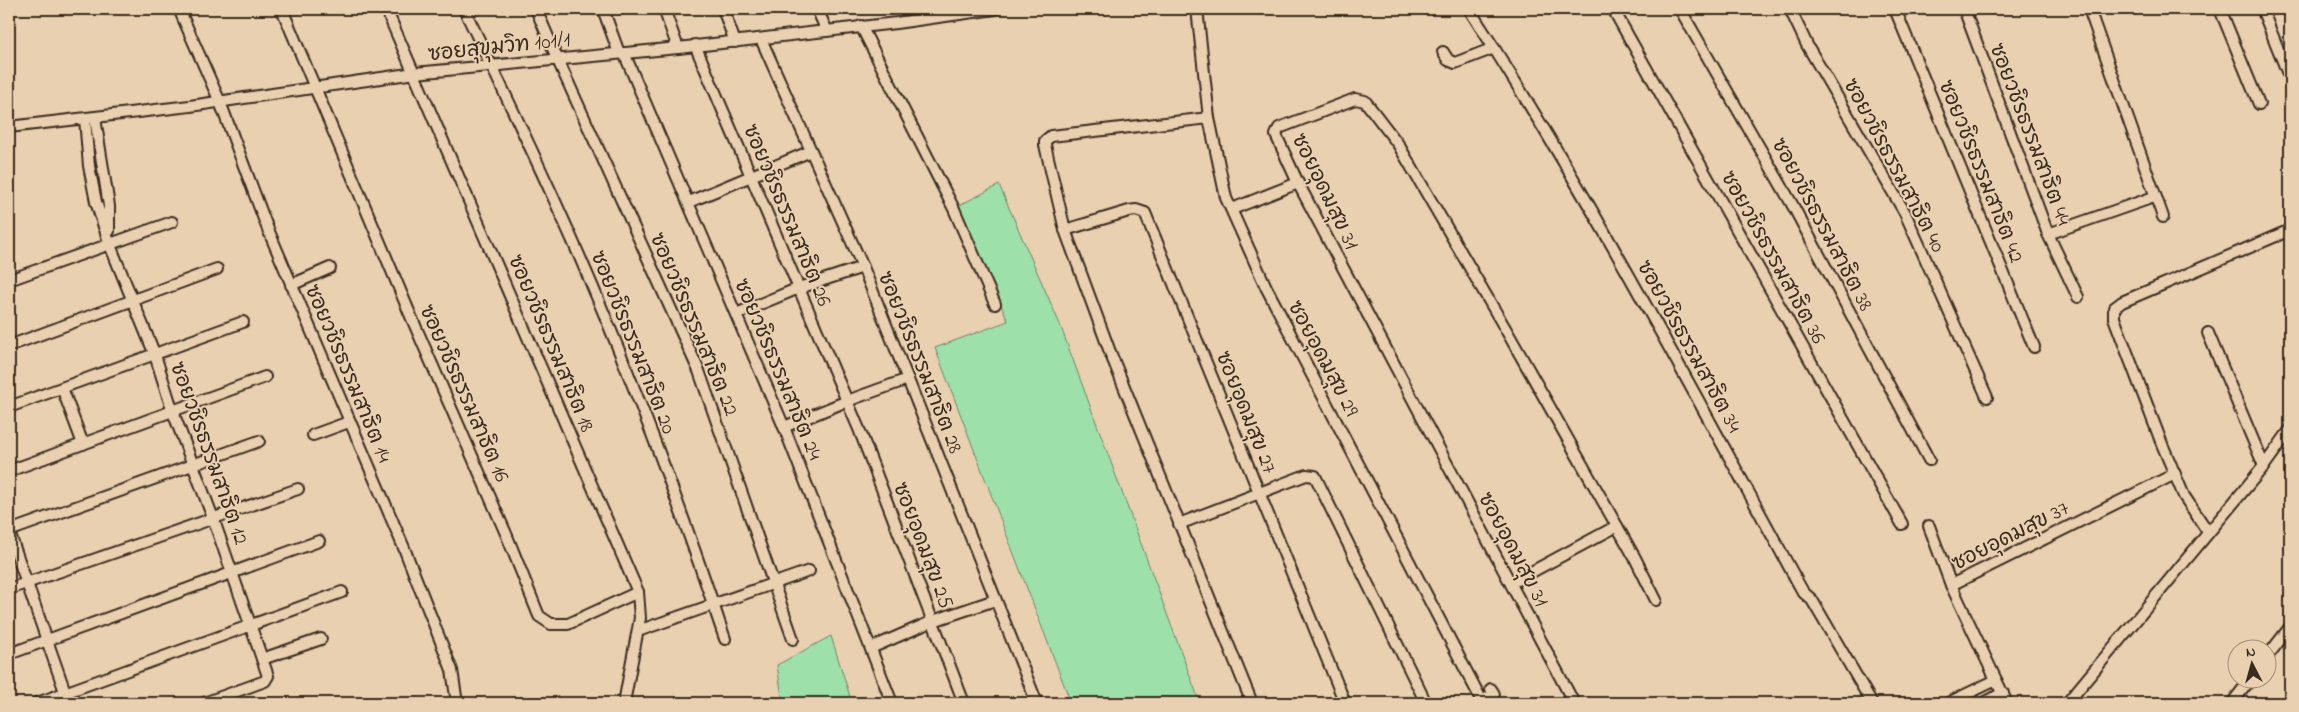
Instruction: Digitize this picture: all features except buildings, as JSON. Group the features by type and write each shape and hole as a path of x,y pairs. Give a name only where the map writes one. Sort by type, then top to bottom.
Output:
{"street":[{"name":"ซอยวชิรธรรมสาธิต 14","path":"179,9 220,102 291,285 404,548 452,670 456,703"},
{"name":"ซอยวชิรธรรมสาธิต 16","path":"282,9 410,314 507,536 539,616 551,624 568,624 638,592"},
{"name":"ซอยวชิรธรรมสาธิต 18","path":"386,9 638,592 640,607 638,631 624,703"},
{"name":"ซอยวชิรธรรมสาธิต 20","path":"464,9 492,65 592,286 635,390 725,639"},
{"name":"ซอยวชิรธรรมสาธิต 22","path":"536,9 699,370 793,638"},
{"name":"ซอยวชิรธรรมสาธิต 24","path":"603,9 689,202 784,427 892,703"},
{"path":"664,9 678,48"},
{"path":"723,9 735,42"},
{"path":"816,9 827,31"},
{"name":"ซอยสุขุมวิท 101/1","path":"9,127 220,102 314,86 415,73 735,42 989,9"},
{"name":"ซอยอุดมสุข 29","path":"1197,9 1209,118 1223,189 1266,287 1482,702"},
{"name":"ซอยวชิรธรรมสาธิต 34","path":"1469,9 1546,131 1636,287 1803,592 1812,600 1872,703"},
{"name":"ซอยวชิรธรรมสาธิต 36","path":"1614,9 1902,524"},
{"name":"ซอยวชิรธรรมสาธิต 38","path":"1680,9 1784,189 1929,460"},
{"name":"ซอยวชิรธรรมสาธิต 40","path":"1790,9 1808,45 1905,213 1987,397"},
{"name":"ซอยวชิรธรรมสาธิต 42","path":"1895,9 2034,347"},
{"name":"ซอยวชิรธรรมสาธิต 44","path":"1964,9 2048,234 2078,297"},
{"path":"2089,9 2154,197 2163,217"},
{"path":"2220,9 2259,104"},
{"path":"2262,9 2290,79"},
{"path":"861,26 954,209 995,304"},
{"name":"ซอยวชิรธรรมสาธิต 28","path":"761,39 863,267 1037,703"},
{"name":"ซอยวชิรธรรมสาธิต 26","path":"695,45 847,401"},
{"path":"1443,52 1448,60 1455,63 1494,48"},
{"name":"ซอยอุดมสุข 31","path":"1574,703 1298,183 1276,135 1277,130 1355,99 1365,101 1398,144 1509,335 1617,526 1656,600"},
{"name":"ซอยวชิรธรรมสาธิต 12","path":"90,118 89,166 96,202 110,245 155,354 173,412 252,625 268,676 265,681 204,703"},
{"path":"1209,118 1051,136 1045,141 1045,145 1065,230 1110,352 1252,703"},
{"path":"689,202 811,151"},
{"path":"1232,209 1298,183"},
{"path":"2048,234 2154,197"},
{"name":"ซอยอุดมสุข 27","path":"1065,230 1129,211 1136,210 1145,213 1345,703"},
{"path":"9,280 172,222"},
{"path":"2208,532 2184,496 2114,318 2114,308 2122,302 2290,230"},
{"path":"736,314 800,288 863,267"},
{"path":"291,285 330,268"},
{"path":"9,346 217,269"},
{"path":"9,407 243,322"},
{"path":"2208,333 2264,466"},
{"path":"9,471 265,377"},
{"path":"784,427 847,401 908,380"},
{"path":"62,388 83,444"},
{"name":"ซอยอุดมสุข 25","path":"847,401 964,703"},
{"path":"313,435 349,422"},
{"path":"2067,703 2264,466 2290,430"},
{"path":"68,698 9,531 259,441"},
{"name":"ซอยอุดมสุข 37","path":"2005,698 1951,585 2175,474"},
{"path":"1179,524 1306,476 1315,476 1426,703"},
{"path":"9,589 298,489"},
{"path":"1511,583 1617,526"},
{"path":"1929,526 1951,585"},
{"path":"9,654 320,541"},
{"path":"638,631 713,603 774,585 809,570"},
{"path":"38,703 68,698 252,625 342,592"},
{"path":"871,648 933,621 995,600"},
{"path":"2276,645 2290,627"},
{"path":"262,659 321,639"},
{"path":"1948,703 1996,680"},
{"path":"1482,702 1494,694 1491,688"},
{"path":"2232,703 2242,690"},
{"path":"1984,703 2005,698"},
{"path":"2286,703 2290,698"}],"green space":[{"path":"999,185 1059,322 1200,703 1071,703 935,348 1008,321 958,206"},
{"path":"831,636 852,703 783,703 777,665"}]}
